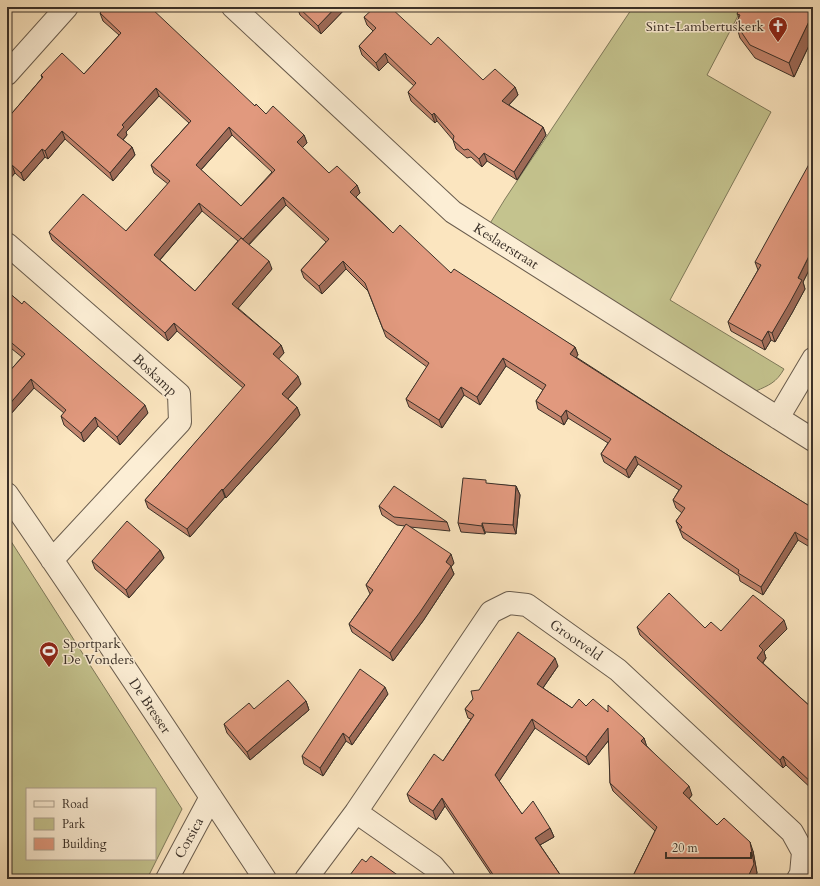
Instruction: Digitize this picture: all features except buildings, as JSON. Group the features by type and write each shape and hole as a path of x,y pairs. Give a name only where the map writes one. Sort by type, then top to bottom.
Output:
{"street":[{"path":"7,74 67,7"},
{"name":"Keslaerstraat","path":"233,7 453,212 813,440"},
{"name":"Boskamp","path":"7,244 179,394 180,422 52,560"},
{"path":"778,418 813,359"},
{"name":"De Bresser","path":"7,494 265,879"},
{"name":"Grootveld","path":"306,879 356,812 491,612 509,603 527,605 618,670 792,832 803,852 801,874 798,879"},
{"name":"Corsica","path":"167,879 211,797"},
{"path":"356,812 433,866 444,879"}],"green space":[{"path":"633,7 730,7 740,12 707,75 771,112 670,300 784,369 775,381 756,391 489,225"},
{"name":"Sportpark De Vonders","path":"7,535 182,809 147,879 7,879"}],"place":[{"name":"Sint-Lambertuskerk","path":"778,43"},
{"name":"Sportpark De Vonders","path":"49,668"}]}
